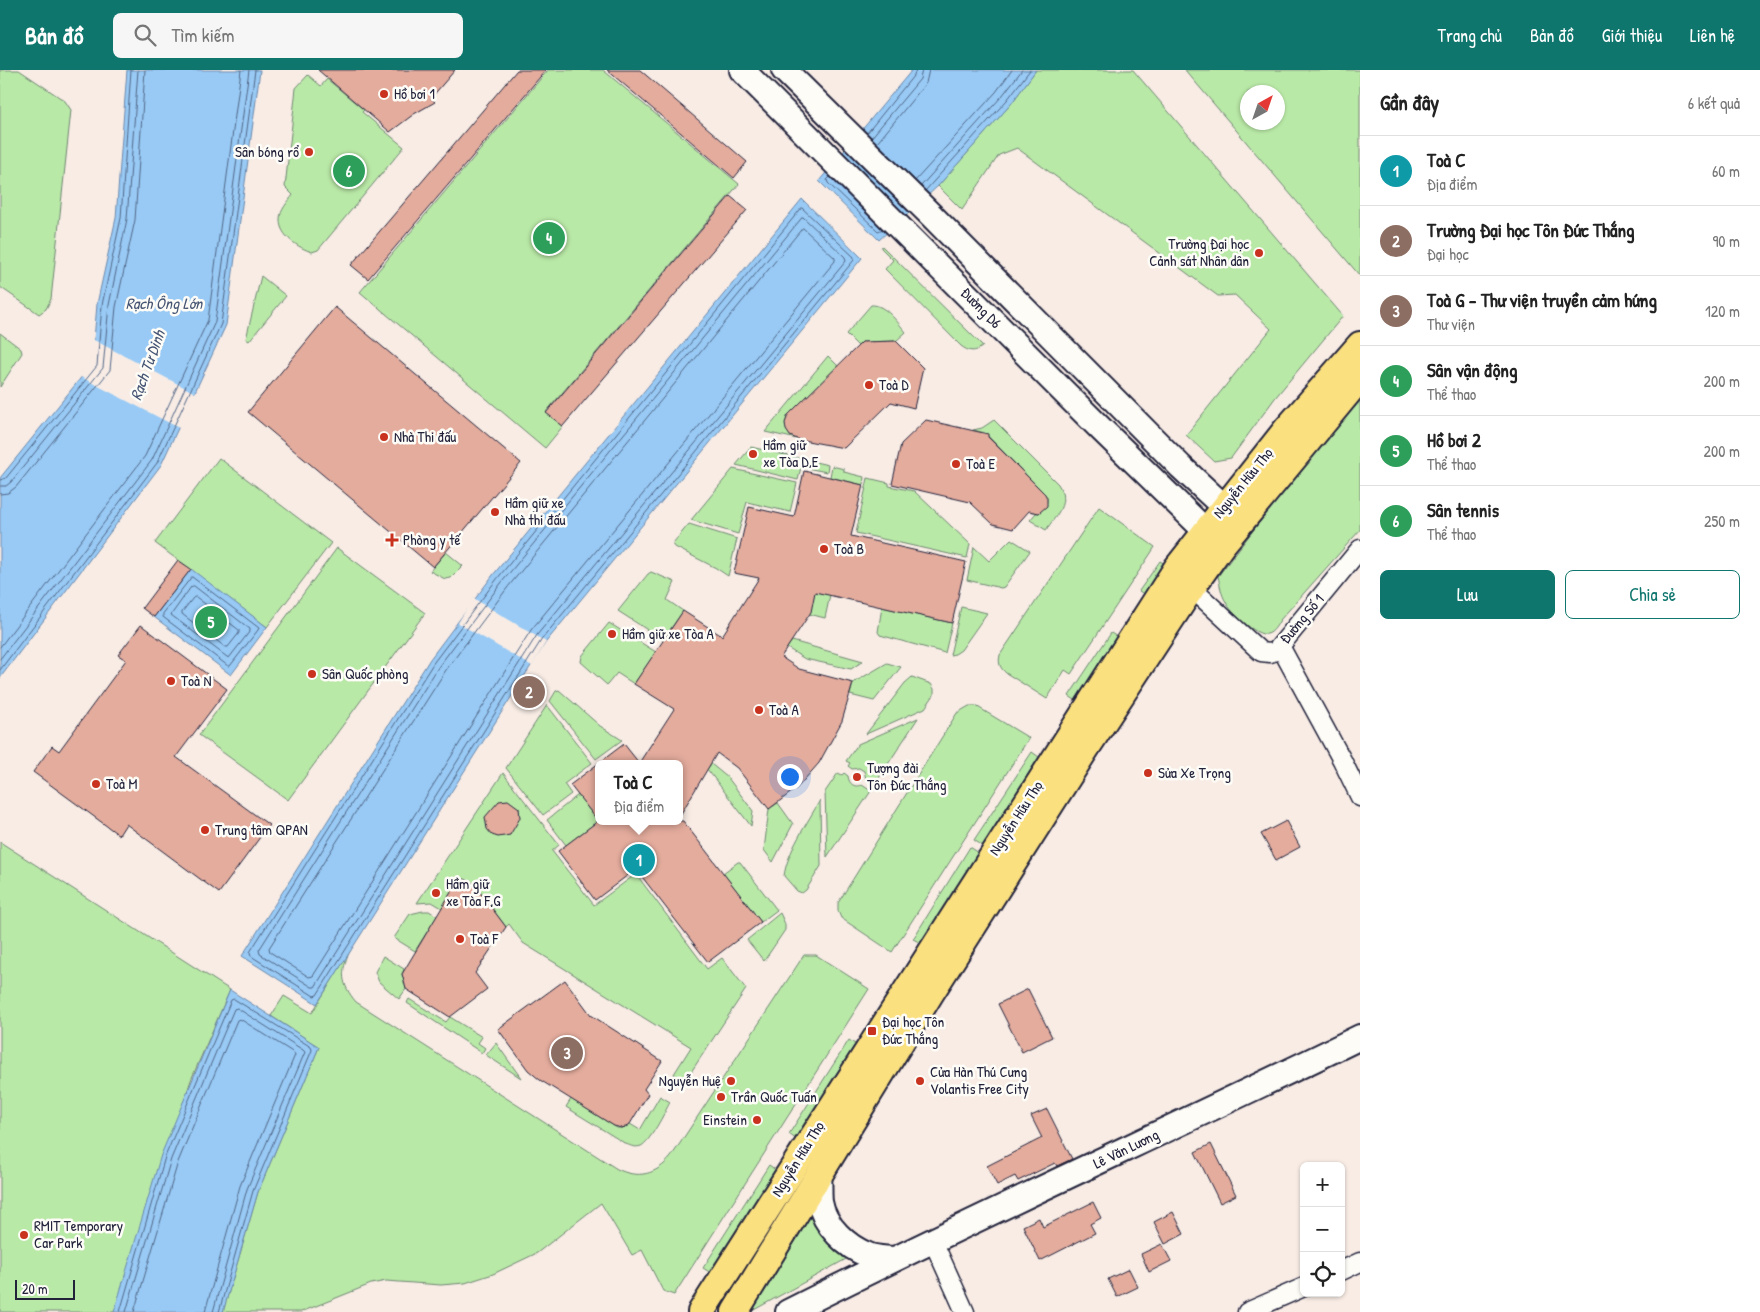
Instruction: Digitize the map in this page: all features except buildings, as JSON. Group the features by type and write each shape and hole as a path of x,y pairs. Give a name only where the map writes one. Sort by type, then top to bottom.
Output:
{"main road":[{"name":"Nguyễn Hữu Thọ","path":"1232,515 1286,430 1360,345"},
{"name":"Nguyễn Hữu Thọ","path":"701,1312 1183,580 1232,515 1360,378"},
{"name":"Nguyễn Hữu Thọ","path":"735,1312 930,994 1085,750 1183,580"}],"street":[{"name":"Đường D6","path":"742,70 1100,428 1213,538"},
{"name":"Đường D6","path":"784,70 1181,467 1232,515"},
{"path":"793,120 814,100"},
{"name":"Đường Số 1","path":"1183,580 1261,652 1270,653 1280,646 1360,549"},
{"path":"1280,646 1342,760 1360,798"},
{"name":"Lê Văn Lương","path":"788,1312 892,1259 1360,1037"},
{"path":"819,1175 820,1203 826,1220 838,1235 853,1248 870,1256 892,1259"},
{"path":"932,1241 965,1312"},
{"name":"Lê Văn Lương","path":"822,1312 892,1259"},
{"path":"1345,1269 1360,1262"},
{"path":"1247,1312 1300,1289"}],"green space":[{"path":"0,70 19,70 65,101 71,110 51,299 46,309 39,314 0,287"},
{"path":"548,70 603,70 739,184 546,412 563,426 545,448 360,292"},
{"path":"1036,70 1133,70 1343,316 1275,398 1231,458 1214,461 1186,435 1271,329 1235,295 1218,296 1017,148 999,155 962,210 938,186 1011,104"},
{"path":"1185,70 1360,70 1360,276"},
{"path":"308,75 321,86 327,79 364,110 362,112 404,147 318,250 312,252 301,248 286,236 280,219 283,209 293,195 285,187 296,88"},
{"path":"882,246 983,346 972,351 961,346 885,269 893,260 881,248"},
{"path":"261,276 286,296 249,341 246,339"},
{"path":"871,305 876,305 886,310 906,332 896,341 862,342 858,346 846,334"},
{"path":"0,333 21,349 22,353 0,387"},
{"path":"828,356 838,366 788,415 786,429 797,439 765,432"},
{"path":"1360,401 1360,530 1273,630 1267,634 1257,632 1244,623 1228,606 1222,593 1218,576 1309,458"},
{"path":"994,420 1058,484 1063,497 1061,508 1046,530 1030,520 1045,506 1047,500 1045,494 985,433 973,430 982,428"},
{"path":"751,447 828,465 827,472 801,467 798,480 736,465"},
{"path":"219,458 331,543 267,627 155,543"},
{"path":"832,466 844,469 844,472 864,477 863,485 830,477"},
{"path":"733,469 797,483 790,512 747,502 738,534 691,520"},
{"path":"868,478 889,483 889,486 914,491 970,544 967,558 856,533"},
{"path":"1099,507 1155,547 1071,674 1065,670 1047,699 1006,673 999,663 1000,655"},
{"path":"689,524 737,539 728,576 673,546 673,543"},
{"path":"1011,539 1030,551 1004,587 1001,588 967,580 974,547 989,561"},
{"name":"Sân Quốc phòng","path":"337,548 425,613 288,800 199,735"},
{"path":"446,552 463,566 451,578 445,579 430,571"},
{"path":"1160,561 1168,566 1148,597 1139,591"},
{"path":"651,572 675,582 667,600 683,611 663,640 618,611"},
{"path":"815,592 830,595 825,618 809,614"},
{"path":"882,607 952,623 945,653 880,635 878,632"},
{"path":"961,607 987,613 961,650 950,655"},
{"path":"609,623 656,652 634,684 617,673 607,685 581,662 582,656"},
{"path":"1111,633 1120,639 1078,702 1069,696"},
{"path":"792,641 863,661 851,669 805,659 787,648"},
{"path":"887,663 901,667 874,701 850,695 853,683"},
{"path":"912,677 931,684 934,689 934,695 925,708 866,734 905,683"},
{"path":"559,690 600,726 622,740 596,759 550,701 556,691"},
{"path":"547,705 592,763 564,784 571,794 543,815 506,768"},
{"path":"969,706 976,706 1029,738 892,952 841,918 838,911 838,903 957,713"},
{"path":"918,718 875,784 866,779 864,771 859,768 852,769 848,766 850,763 846,761 858,744"},
{"path":"1032,752 1039,757 983,846 974,840"},
{"path":"711,764 728,778 753,811 751,826 707,769"},
{"path":"503,773 559,845 552,851 594,905 636,874 707,969 722,958 746,989 685,1081 674,1074 691,1047 523,943 509,924 506,927 473,883 464,879 456,884 442,908 432,902 417,903"},
{"path":"838,773 842,775 844,773 848,776 852,785 862,785 871,791 827,857 825,792"},
{"path":"578,795 595,817 595,823 566,845 547,820"},
{"path":"820,800 821,866 806,890 802,893 797,891 784,876 789,857"},
{"path":"778,803 793,824 773,862 764,850 769,809"},
{"path":"0,842 230,990 191,1080 114,1312 0,1312"},
{"path":"970,847 979,853 921,943 913,939"},
{"path":"740,862 777,910 761,922 723,873"},
{"path":"429,911 437,916 415,951 394,938 410,914"},
{"path":"780,913 785,924 785,930 764,961 747,940"},
{"path":"350,951 345,965 344,978 347,989 356,1002 617,1169 632,1174 646,1174 653,1171 671,1157 804,955 816,955 869,989 674,1295 663,1291 642,1250 632,1255 601,1203 537,1253 493,1274 465,1283 441,1285 386,1281 371,1284 301,1312 223,1312 258,1192 319,1047 271,1016 284,996 312,1013"},
{"path":"383,956 404,969 402,974 406,989 399,999 379,982 375,972"},
{"path":"409,999 446,1022 450,1017 482,1037 478,1043 485,1048 482,1053 407,1003"},
{"path":"849,1040 858,1046 797,1140 789,1134"},
{"path":"496,1043 521,1078 486,1055"},
{"path":"660,1096 670,1102 649,1139 637,1147 626,1144 566,1107 571,1099 617,1128 630,1124 640,1130"},
{"path":"769,1165 777,1171 711,1273 703,1268"},
{"path":"813,1212 848,1258 752,1311"}],"water":[{"name":"Rạch Ông Lớn","path":"127,70 260,70 226,325 161,465 0,678 0,478 92,364 97,304 116,218"},
{"path":"912,70 1036,70 1011,104 938,186 879,240 819,181"},
{"path":"802,199 862,258 546,642 317,1004 242,956 430,659 493,575"},
{"path":"191,569 267,627 231,675 154,617"},
{"path":"230,990 319,1047 258,1192 223,1312 114,1312 161,1155"}],"pier":[{"path":"92,339 197,394 181,429 79,376 90,363"},
{"path":"473,598 546,642 532,666 458,623"}],"place":[{"name":"Hồ bơi 1","path":"384,94"},
{"name":"Sân bóng rổ","path":"309,152"},
{"name":"Sân tennis","path":"349,171"},
{"name":"Sân vận động","path":"549,238"},
{"name":"Trường Đại học Cảnh sát Nhân dân","path":"1259,253"},
{"name":"Toà D","path":"869,385"},
{"name":"Nhà Thi đấu","path":"384,437"},
{"name":"Hầm giữ xe Tòa D,E","path":"753,454"},
{"name":"Toà E","path":"956,464"},
{"name":"Hầm giữ xe Nhà thi đấu","path":"495,512"},
{"name":"Phòng y tế","path":"392,540"},
{"name":"Toà B","path":"824,549"},
{"name":"Hồ bơi 2","path":"211,622"},
{"name":"Hầm giữ xe Tòa A","path":"612,634"},
{"name":"Sân Quốc phòng","path":"312,674"},
{"name":"Toà N","path":"171,681"},
{"name":"Trường Đại học Tôn Đức Thắng","path":"529,692"},
{"name":"Toà A","path":"759,710"},
{"name":"Sửa Xe Trọng","path":"1148,773"},
{"name":"Tượng đài Tôn Đức Thắng","path":"857,777"},
{"name":"Toà M","path":"96,784"},
{"name":"Trung tâm QPAN","path":"205,830"},
{"name":"Toà C","path":"639,860"},
{"name":"Hầm giữ xe Tòa F,G","path":"436,893"},
{"name":"Toà F","path":"460,939"},
{"name":"Đại học Tôn Đức Thắng","path":"872,1031"},
{"name":"Toà G - Thư viện truyền cảm hứng","path":"567,1053"},
{"name":"Nguyễn Huệ","path":"731,1081"},
{"name":"Cửa Hàn Thú Cưng Volantis Free City","path":"920,1081"},
{"name":"Trần Quốc Tuấn","path":"721,1097"},
{"name":"Einstein","path":"757,1120"},
{"name":"RMIT Temporary Car Park","path":"24,1235"}],"water label":[{"name":"Rạch Tư Dinh","path":"147,365"}]}
